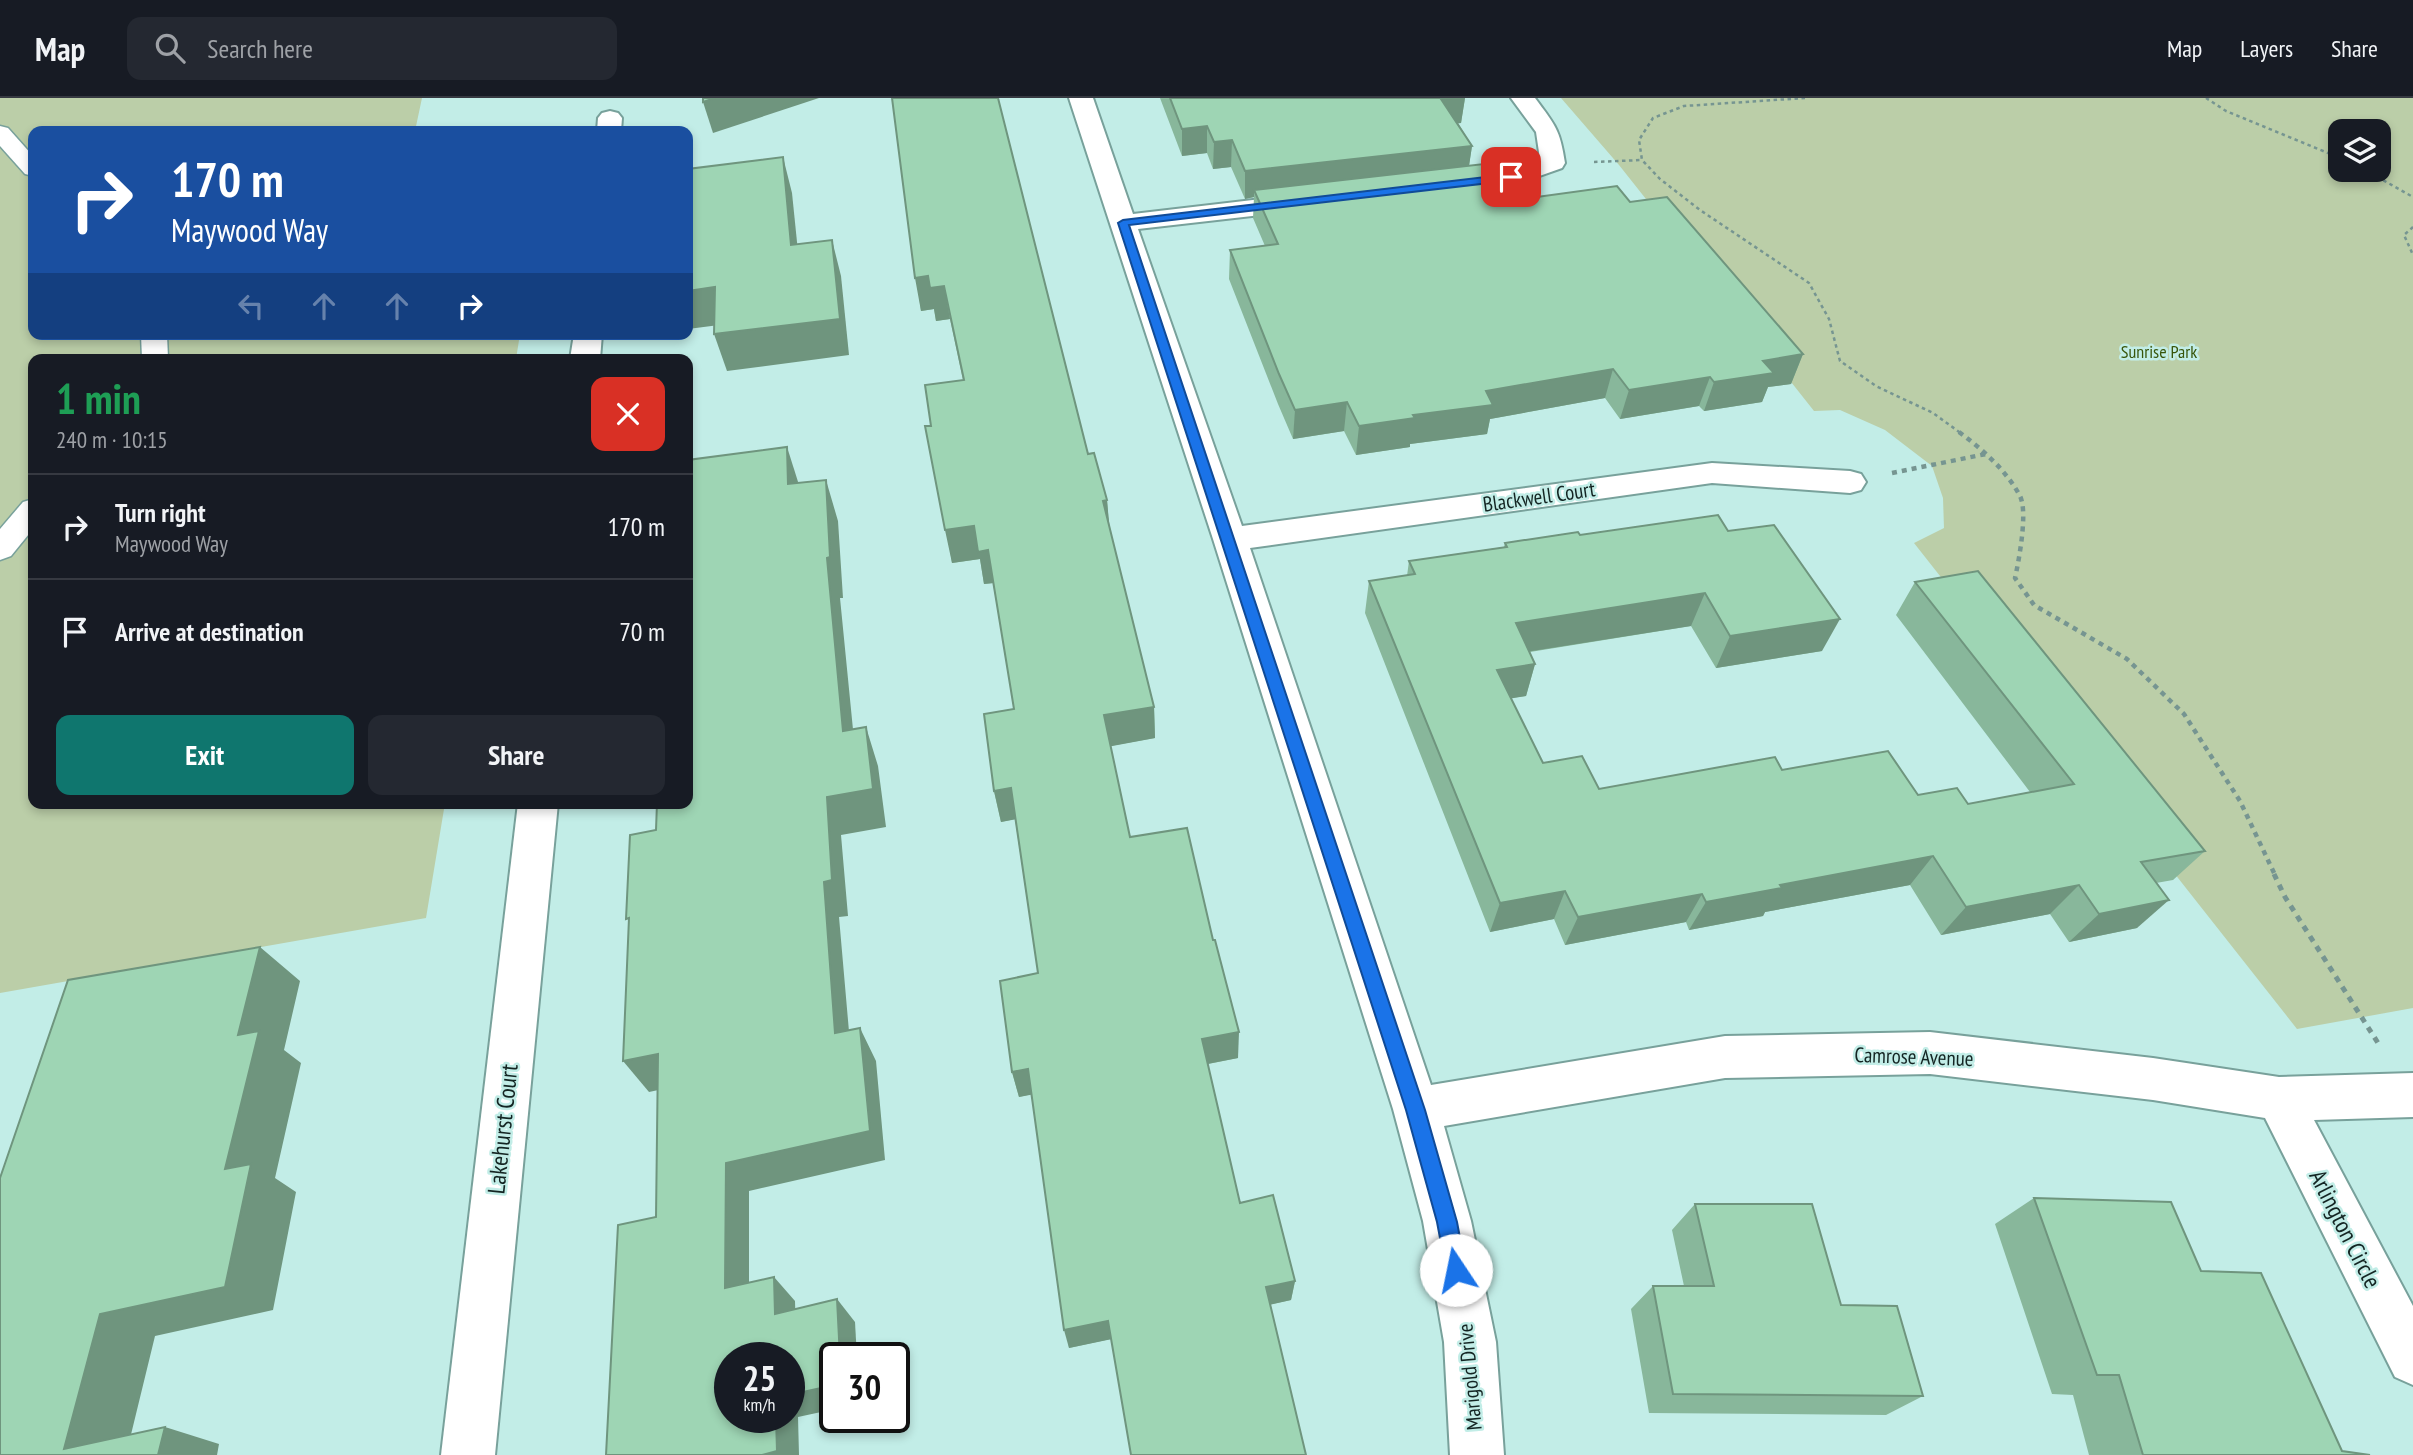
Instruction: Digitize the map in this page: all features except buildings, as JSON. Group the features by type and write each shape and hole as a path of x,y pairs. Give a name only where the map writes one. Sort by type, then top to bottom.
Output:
{"street":[{"name":"Marigold Drive","path":"1081,98 1230,539 1416,1110 1447,1222 1470,1342 1477,1455"},
{"path":"1414,189 1511,177 1553,163 1548,132 1522,98"},
{"path":"1123,223 1331,199"},
{"name":"Blackwell Court","path":"1230,539 1712,473 1850,482"},
{"name":"Lakehurst Court","path":"468,1455 537,809"},
{"name":"Camrose Avenue","path":"1416,1110 1725,1057 1930,1053 2153,1079 2278,1098 2412,1096"},
{"name":"Arlington Circle","path":"2278,1098 2413,1359"}],"lane":[{"path":"0,133 28,164"},
{"path":"0,549 28,515"}],"path":[{"path":"1805,98 1684,106 1653,118 1639,140 1642,160 1660,179 1700,210 1809,283 1829,319 1840,361 1876,387 1933,413 1987,453 2021,498 2022,547 2015,578 2034,605 2127,659 2185,714 2240,801 2286,897 2412,1096"},
{"path":"2206,98 2225,111 2328,153"},
{"path":"2386,182 2413,197"},
{"path":"2413,227 2404,235 2413,255"},
{"path":"1850,482 1987,453"}],"green space":[{"path":"0,98 422,98 416,126 28,126 28,340 519,340 517,354 28,354 28,809 444,809 426,918 0,993"},
{"name":"Sunrise Park","path":"1561,98 2413,98 2413,1008 2297,1029 1914,543 1944,528 1943,498 1932,466 1885,430 1840,410 1814,411 1619,165"}],"route":[{"path":"1456,1270 1447,1222 1416,1110 1230,539 1123,223 1511,177"}]}
